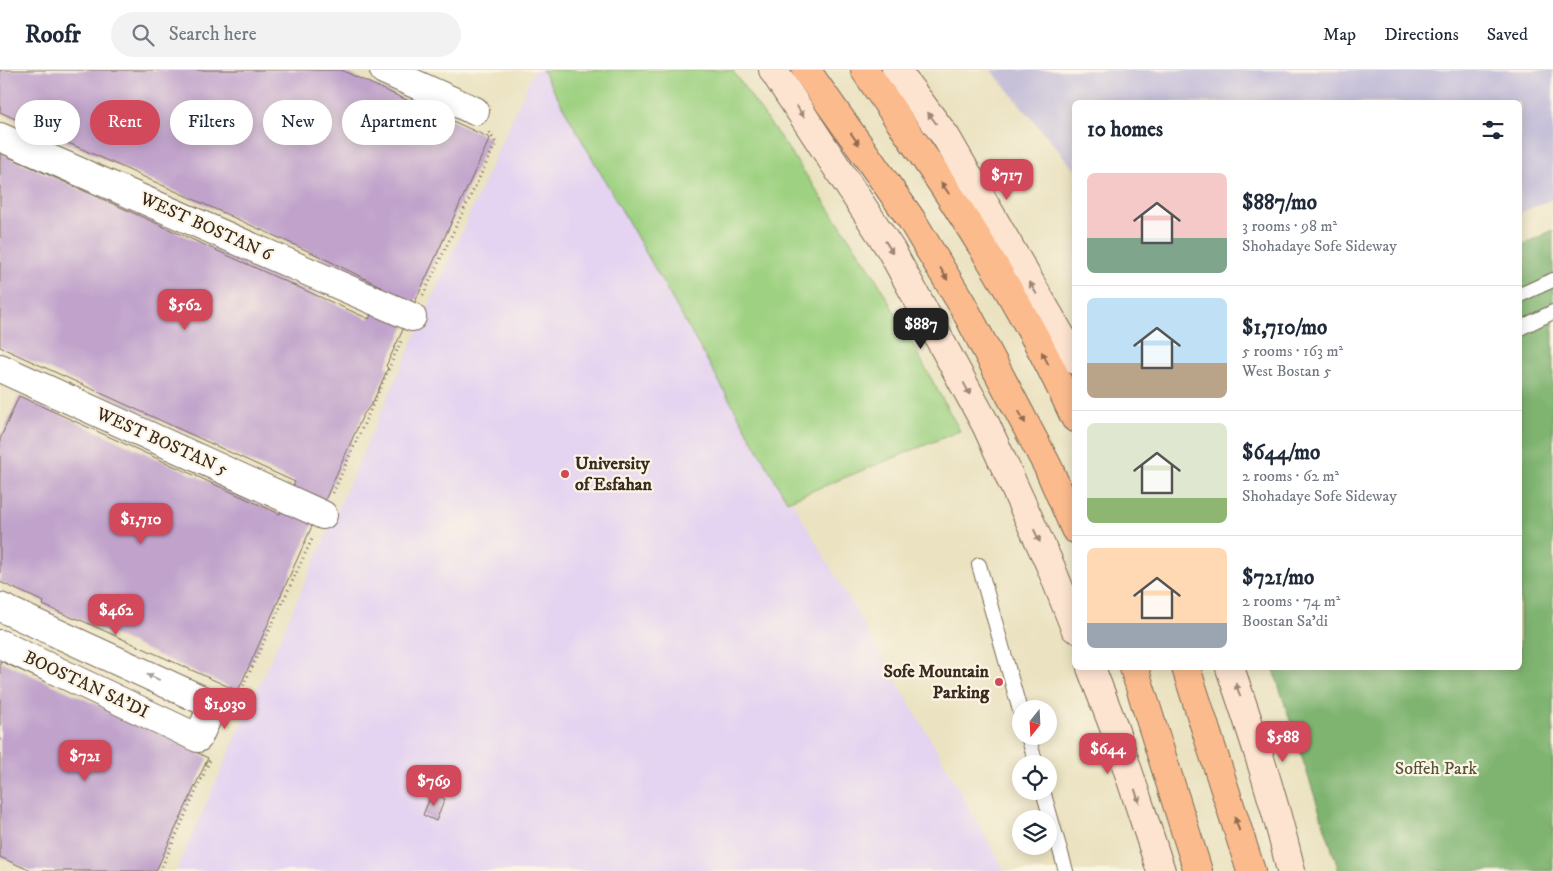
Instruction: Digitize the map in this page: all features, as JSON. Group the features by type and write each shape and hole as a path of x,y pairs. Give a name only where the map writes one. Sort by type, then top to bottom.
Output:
{"highway":[{"path":"806,70 911,219 962,304 1048,467 1072,522"},
{"path":"864,70 955,202 1008,288 1072,412"},
{"path":"1135,670 1198,871"},
{"path":"1187,670 1251,871"}],"main road":[{"path":"773,70 896,259 986,425 1050,565 1072,620"},
{"path":"896,70 946,137 1072,355"},
{"path":"1092,670 1113,725 1161,871"},
{"path":"1231,670 1251,729 1291,871"}],"street":[{"path":"384,70 475,111"},
{"name":"WEST BOSTAN 6","path":"0,137 412,318"},
{"name":"WEST BOSTAN 5","path":"0,368 323,515"},
{"name":"BOOSTAN SA'DI","path":"0,607 213,704 198,738 0,644"}],"lane":[{"path":"1522,294 1553,280"},
{"path":"1522,327 1553,312"},
{"path":"979,565 1017,700"},
{"path":"1046,800 1066,871"}],"shaded area":[{"name":"University of Esfahan","path":"534,70 544,70 1005,871 176,871"},
{"path":"991,70 1553,70 1553,199 1522,212 1522,100 1072,100 1072,166"}],"green space":[{"path":"542,70 732,70 873,273 960,431 787,501"},
{"name":"Soffeh Park","path":"1553,230 1553,871 1339,871 1274,670 1522,670 1522,245"}],"building":[{"path":"0,70 341,70 407,100 342,100 342,145 455,145 455,122 490,138 410,313 376,299 382,287 319,256 73,145 80,145 80,100 15,100 15,119 0,112"},
{"path":"0,153 369,319 375,306 407,321 386,366 388,368 373,402 363,415 321,509 289,495 295,482 0,347"},
{"path":"19,396 280,514 285,502 317,515 238,691 43,605 44,602 0,582 0,439"},
{"path":"0,661 144,726 208,758 156,871 31,871 0,857"},
{"path":"432,793 445,799 436,821 423,815"}],"place":[{"name":"University of Esfahan","path":"565,474"},
{"name":"Sofe Mountain Parking","path":"999,682"}]}
